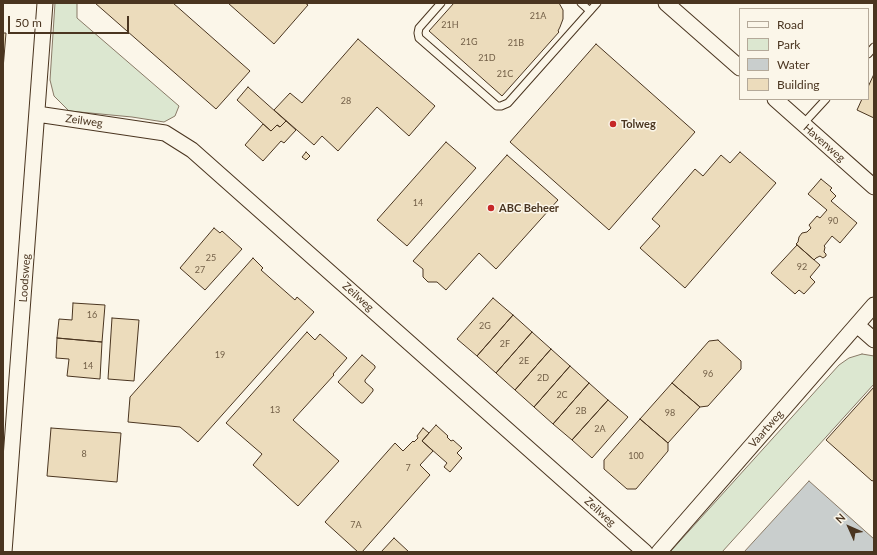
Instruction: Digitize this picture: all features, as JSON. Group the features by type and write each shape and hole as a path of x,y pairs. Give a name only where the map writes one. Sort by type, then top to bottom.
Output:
{"street":[{"name":"Loodsweg","path":"4,552 45,3"},
{"path":"666,3 739,67"},
{"name":"Havenweg","path":"776,100 874,187"},
{"name":"Zeilweg","path":"37,114 165,133 192,150 645,552"},
{"name":"Vaartweg","path":"659,552 874,305"},
{"path":"857,325 874,340"}],"lane":[{"path":"441,3 419,28 419,38 497,106 502,106 508,103 598,3"},
{"path":"581,3 590,11"},
{"path":"803,124 825,100"}],"green space":[{"path":"55,3 77,3 77,18 179,106 175,116 164,122 132,117 69,111 54,96 50,80"},
{"path":"862,354 874,356 874,384 722,552 670,552 839,365 849,358"}],"water":[{"path":"809,481 874,539 874,552 744,552"}],"building":[{"path":"95,3 173,3 250,71 216,109"},
{"path":"228,3 305,3 308,5 274,44"},
{"path":"454,3 559,3 563,10 563,19 558,31 559,32 502,96 429,31"},
{"path":"3,33 6,33 3,69"},
{"path":"358,39 435,106 409,136 377,107 338,151 322,136 314,145 274,110 290,93 302,103"},
{"path":"596,44 695,132 609,230 510,142"},
{"path":"874,74 874,118 857,110 862,100 869,100 869,85"},
{"path":"248,87 286,121 280,127 277,125 271,131 237,100"},
{"path":"286,121 296,130 284,143 281,141 263,161 245,145 263,124 271,131 277,125 280,127"},
{"path":"446,142 476,168 407,246 377,220"},
{"path":"306,152 310,156 306,160 302,157"},
{"path":"740,152 776,183 685,288 640,248 660,226 652,219 695,169 703,176 721,155 730,163"},
{"path":"507,155 558,200 496,269 479,253 446,290 437,282 428,282 423,277 423,269 413,261"},
{"path":"821,179 832,188 830,190 836,196 831,201 857,223 840,243 832,236 824,246 826,256 823,258 820,256 814,260 796,244 802,233 807,232 811,228 809,225 817,216 820,218 827,210 808,194"},
{"path":"214,228 220,233 222,231 242,249 205,290 180,268"},
{"path":"797,245 820,265 810,277 815,282 804,294 799,290 795,294 771,273"},
{"path":"253,258 263,268 261,270 295,300 297,297 314,312 198,442 180,427 128,422 130,397"},
{"path":"493,298 513,315 477,356 457,339"},
{"path":"73,303 105,305 102,342 57,338 59,319 72,320"},
{"path":"513,315 532,332 496,373 477,356"},
{"path":"112,318 139,320 134,381 108,379"},
{"path":"307,332 315,340 320,334 347,358 333,374 334,375 293,420 339,461 298,506 253,465 262,454 226,423"},
{"path":"532,332 551,349 515,390 496,373"},
{"path":"57,338 102,342 100,379 67,376 69,359 56,358"},
{"path":"718,340 741,361 741,369 708,406 700,407 672,383 709,341"},
{"path":"551,349 570,366 534,407 515,390"},
{"path":"362,355 375,366 375,368 365,380 373,391 363,403 361,403 338,382"},
{"path":"570,366 589,383 553,424 534,407"},
{"path":"589,383 608,400 572,440 553,424"},
{"path":"672,383 700,407 668,443 640,419"},
{"path":"874,387 874,480 872,481 826,440"},
{"path":"608,400 628,417 592,458 572,440"},
{"path":"640,419 668,443 668,451 636,489 627,489 604,469 604,460"},
{"path":"436,425 448,436 447,437 451,441 453,440 462,448 457,453 462,458 450,472 444,467 447,463 422,441"},
{"path":"51,428 121,433 117,482 47,476"},
{"path":"423,428 429,433 422,441 433,451 420,465 430,475 362,552 358,552 325,522 395,443 403,451 418,438 417,436"},
{"path":"394,538 409,552 381,552"}],"place":[{"name":"Tolweg","path":"613,124"},
{"name":"ABC Beheer","path":"491,208"}]}
